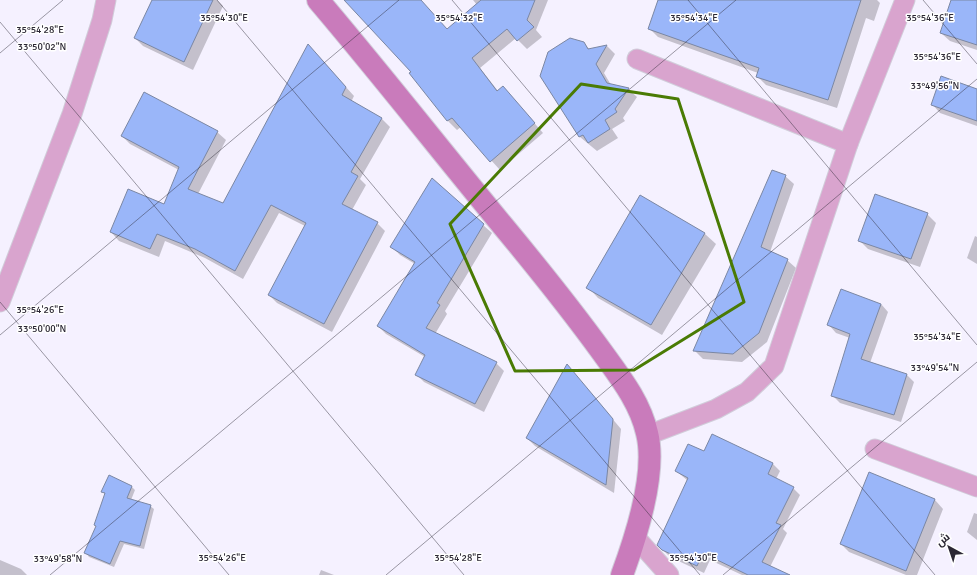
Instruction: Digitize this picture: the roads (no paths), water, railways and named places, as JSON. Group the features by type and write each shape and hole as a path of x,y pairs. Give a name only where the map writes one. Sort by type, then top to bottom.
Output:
{"main road":[{"path":"318,0 570,308 621,378 642,413 648,435 648,475 636,538 622,575"}],"street":[{"path":"0,302 72,114 102,20 106,0"},
{"path":"648,435 716,409 747,392 774,366 848,144 905,0"},
{"path":"637,59 848,144"},
{"path":"875,449 977,487"},
{"path":"636,538 669,575"}]}
